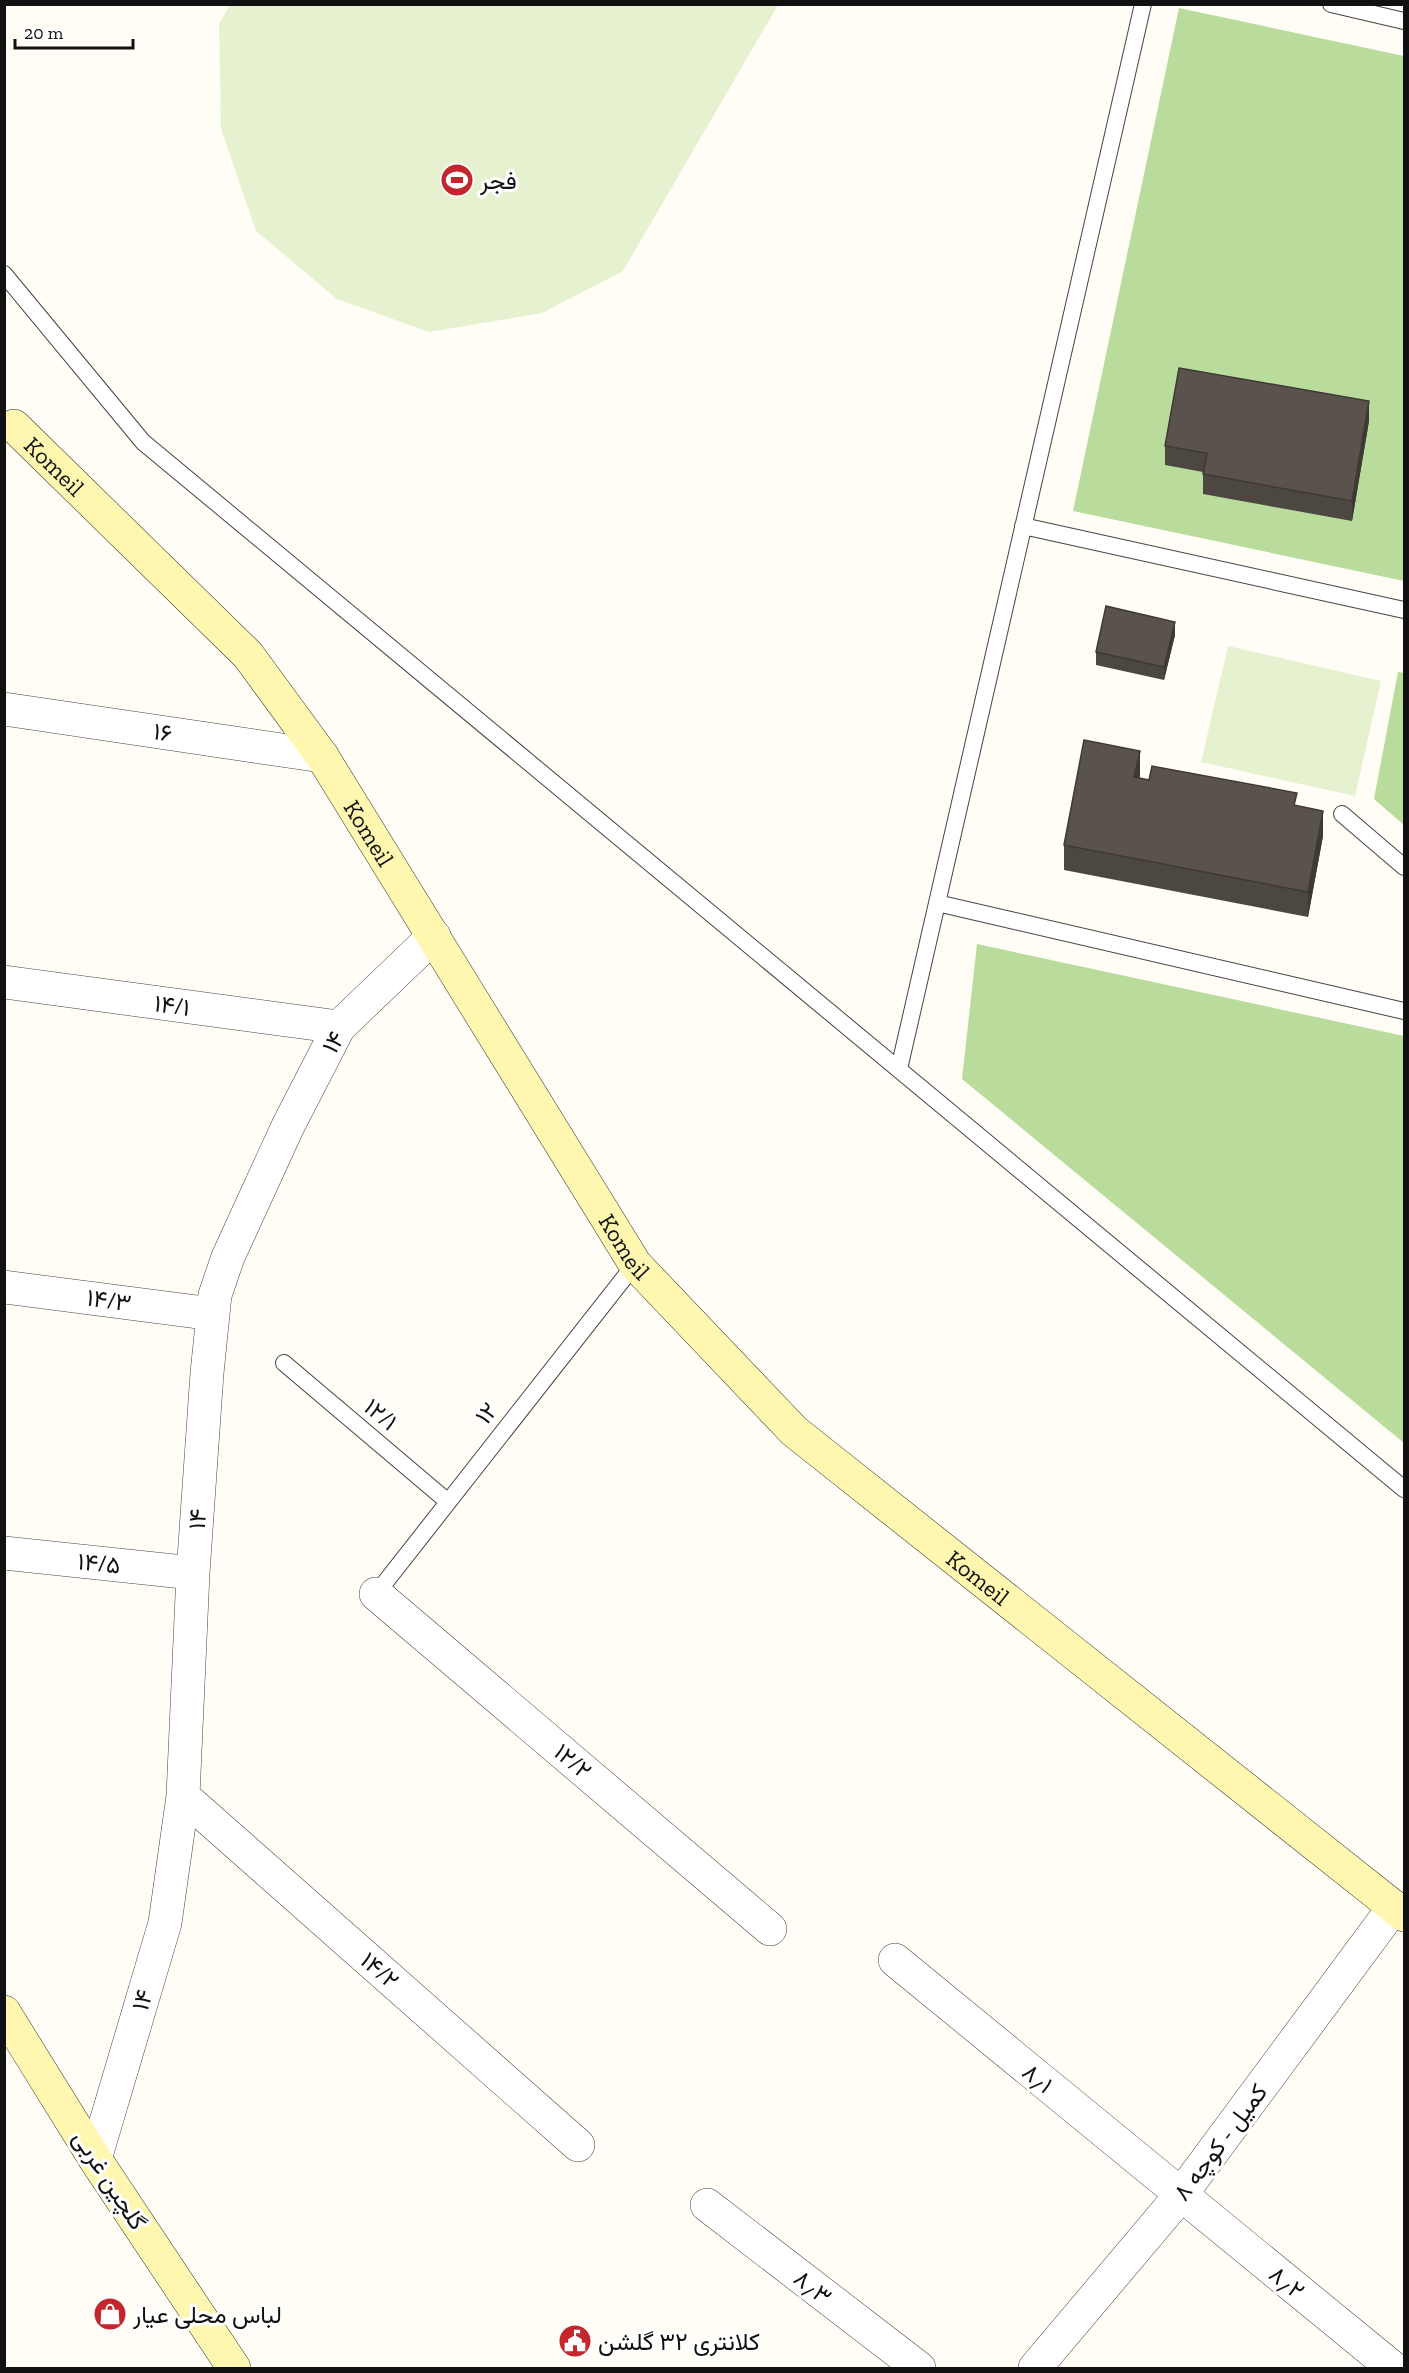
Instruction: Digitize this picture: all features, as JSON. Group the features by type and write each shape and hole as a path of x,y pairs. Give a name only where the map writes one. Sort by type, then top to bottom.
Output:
{"street":[{"name":"Komeil","path":"9,425 249,655 322,756 635,1264 794,1431 1399,1911"},
{"name":"۱۶","path":"4,709 322,756"},
{"name":"۱۴","path":"95,2159 165,1923 183,1796 193,1573 207,1373 215,1295 228,1257 288,1126 339,1027 434,936"},
{"name":"۱۴/۱","path":"4,982 339,1027"},
{"name":"۱۴/۳","path":"4,1287 213,1314"},
{"name":"۱۴/۵","path":"4,1553 193,1573"},
{"name":"۱۲/۲","path":"376,1594 770,1929"},
{"name":"۱۴/۲","path":"183,1796 578,2145"},
{"name":"کمیل - کوچه ۸","path":"1035,2368 1180,2196 1399,1911"},
{"name":"۸٫۱","path":"895,1960 1180,2196"},
{"name":"گلچین غربی","path":"4,2012 95,2159 227,2357"},
{"name":"۸٫۲","path":"1180,2196 1393,2368"},
{"name":"۸٫۳","path":"706,2205 919,2368"},
{"path":"227,2357 256,2368"}],"lane":[{"path":"899,1069 1143,4"},
{"path":"1331,4 1404,21"},
{"path":"4,274 143,442 1404,1489"},
{"path":"1023,526 1404,610"},
{"path":"1342,814 1404,867"},
{"path":"937,903 1404,1011"},
{"name":"۱۲","path":"376,1594 635,1264"},
{"name":"۱۲/۱","path":"284,1364 447,1501"}],"green space":[{"name":"فجر","path":"778,4 623,271 542,313 429,332 337,299 256,231 221,129 219,24 230,5"},
{"path":"1179,8 1404,56 1404,581 1073,511"},
{"path":"1228,646 1381,681 1355,796 1201,762"},
{"path":"1398,672 1404,673 1404,825 1374,799"},
{"path":"977,944 1404,1036 1404,1443 962,1079"}],"building":[{"path":"1179,368 1369,401 1352,501 1203,474 1207,453 1165,446"},
{"path":"1106,606 1175,622 1164,667 1096,652"},
{"path":"1084,740 1140,751 1134,777 1149,780 1152,766 1297,793 1294,805 1323,811 1308,892 1064,845"}],"place":[{"name":"فجر","path":"457,180"},
{"name":"لباس محلی عیار","path":"110,2314"},
{"name":"کلانتری ۳۲ گلشن","path":"575,2341"}]}
